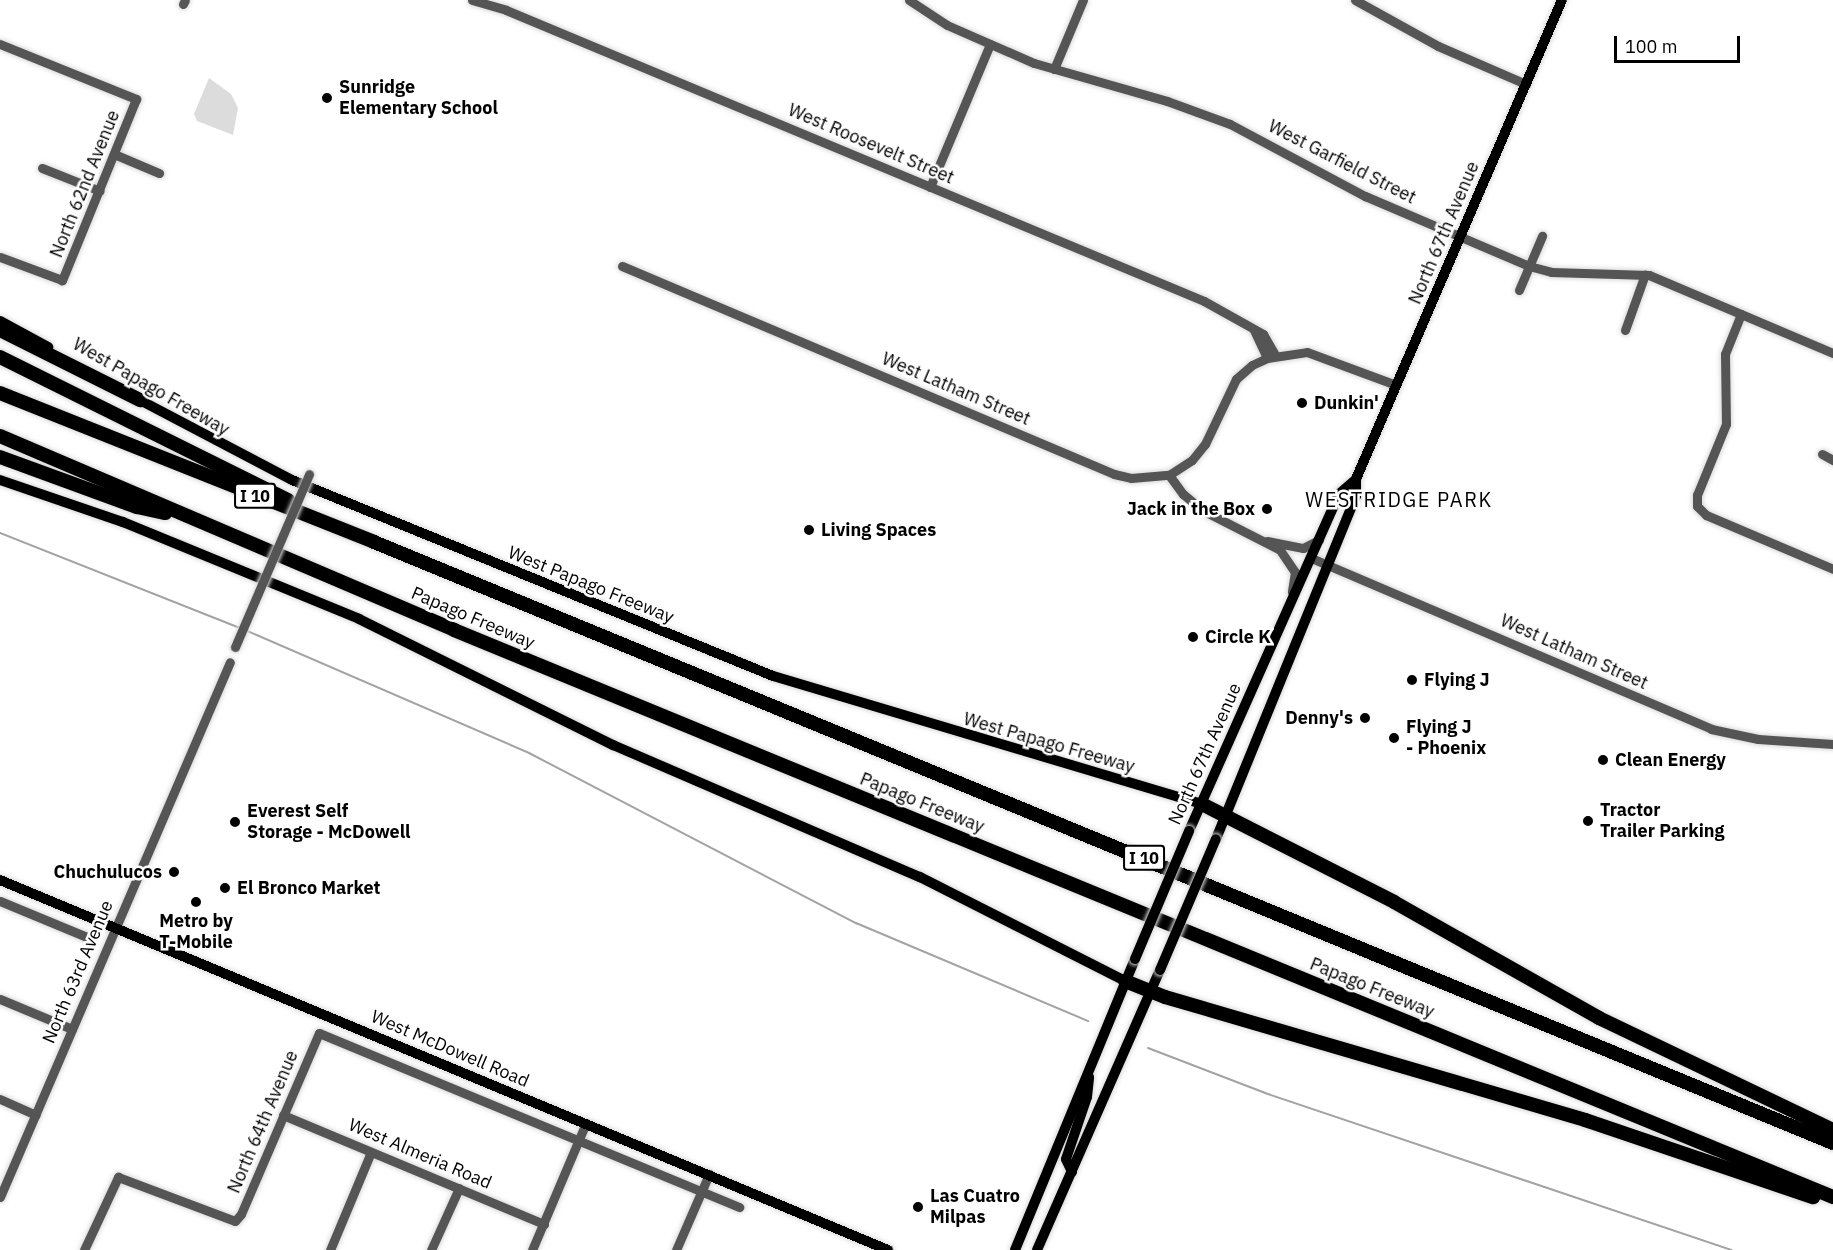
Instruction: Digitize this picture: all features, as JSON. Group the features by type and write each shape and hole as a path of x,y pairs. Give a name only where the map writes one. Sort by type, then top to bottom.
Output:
{"highway":[{"path":"0,330 140,400"},
{"path":"0,357 374,542"},
{"name":"Papago Freeway","path":"0,393 374,542 1833,1143"},
{"name":"Papago Freeway","path":"0,436 454,630 1833,1197"},
{"path":"0,457 136,507 190,518"},
{"path":"1202,804 1394,902 1599,1018 1833,1130"},
{"path":"1125,981 1150,992 1585,1120 1833,1203"}],"main road":[{"name":"North 67th Avenue","path":"1037,1250 1117,1072 1216,839 1356,496 1356,479 1562,0"},
{"name":"West Papago Freeway","path":"0,321 140,400 292,480 773,676 1202,804"},
{"name":"North 67th Avenue","path":"1015,1250 1090,1062 1189,831 1339,494 1356,479"},
{"path":"0,480 123,522 359,619 613,745 920,877 1125,981"},
{"name":"West McDowell Road","path":"0,880 888,1250"},
{"path":"1072,1172 1066,1159 1087,1097 1090,1062"}],"street":[{"name":"West Roosevelt Street","path":"472,0 506,10 1204,301 1263,334 1271,356"},
{"path":"506,10 510,0"},
{"name":"West Garfield Street","path":"909,0 948,25 1054,69 1210,116 1301,160 1365,196 1529,266 1551,272 1645,274 1833,353"},
{"path":"1054,69 1083,0"},
{"path":"1355,0 1438,46 1526,84"},
{"name":"North 62nd Avenue","path":"0,44 136,99 62,280 0,258"},
{"path":"930,187 990,44"},
{"path":"114,154 159,173"},
{"path":"42,168 100,191"},
{"path":"1519,290 1542,236"},
{"name":"West Latham Street","path":"622,266 1114,474 1138,478 1169,475"},
{"path":"1624,330 1645,274"},
{"path":"1741,314 1725,354 1725,430 1697,495 1697,506 1706,515 1833,569"},
{"path":"1319,540 1303,548 1267,541 1202,510 1183,494 1169,475 1192,460 1205,444 1242,373 1271,356 1294,352 1319,354 1396,386"},
{"path":"1822,454 1833,460"},
{"path":"235,647 309,474"},
{"path":"1267,541 1288,559 1295,572 1287,611"},
{"name":"West Latham Street","path":"1311,558 1711,729 1758,739 1833,744"},
{"name":"North 63rd Avenue","path":"0,1196 230,662"},
{"path":"0,901 87,937"},
{"path":"0,999 72,1029"},
{"name":"North 64th Avenue","path":"84,1250 118,1177 235,1221 242,1214 319,1033"},
{"name":"West McDowell Road","path":"319,1033 739,1208"},
{"path":"0,1099 36,1114"},
{"name":"West Almeria Road","path":"284,1115 544,1224"},
{"path":"532,1250 586,1123"},
{"path":"330,1250 371,1152"},
{"path":"676,1250 709,1174"},
{"path":"431,1250 459,1188"}],"shaded area":[{"path":"209,78 231,94 238,108 233,135 197,121 194,114"}],"waterway":[{"path":"0,533 240,628"},
{"path":"245,630 529,753 856,923 1088,1021"},
{"path":"1148,1048 1265,1093 1731,1250"}],"place":[{"name":"Sunridge Elementary School","path":"327,98"},
{"name":"Dunkin'","path":"1302,403"},
{"name":"Jack in the Box","path":"1267,509"},
{"name":"Living Spaces","path":"809,530"},
{"name":"Circle K","path":"1193,637"},
{"name":"Flying J","path":"1412,680"},
{"name":"Denny's","path":"1365,718"},
{"name":"Flying J - Phoenix","path":"1394,738"},
{"name":"Clean Energy","path":"1603,760"},
{"name":"Tractor Trailer Parking","path":"1588,821"},
{"name":"Everest Self Storage - McDowell","path":"235,822"},
{"name":"Chuchulucos","path":"174,872"},
{"name":"El Bronco Market","path":"225,888"},
{"name":"Metro by T-Mobile","path":"196,902"},
{"name":"Las Cuatro Milpas","path":"918,1207"}],"district":[{"name":"WESTRIDGE PARK","path":"1399,499"}]}
